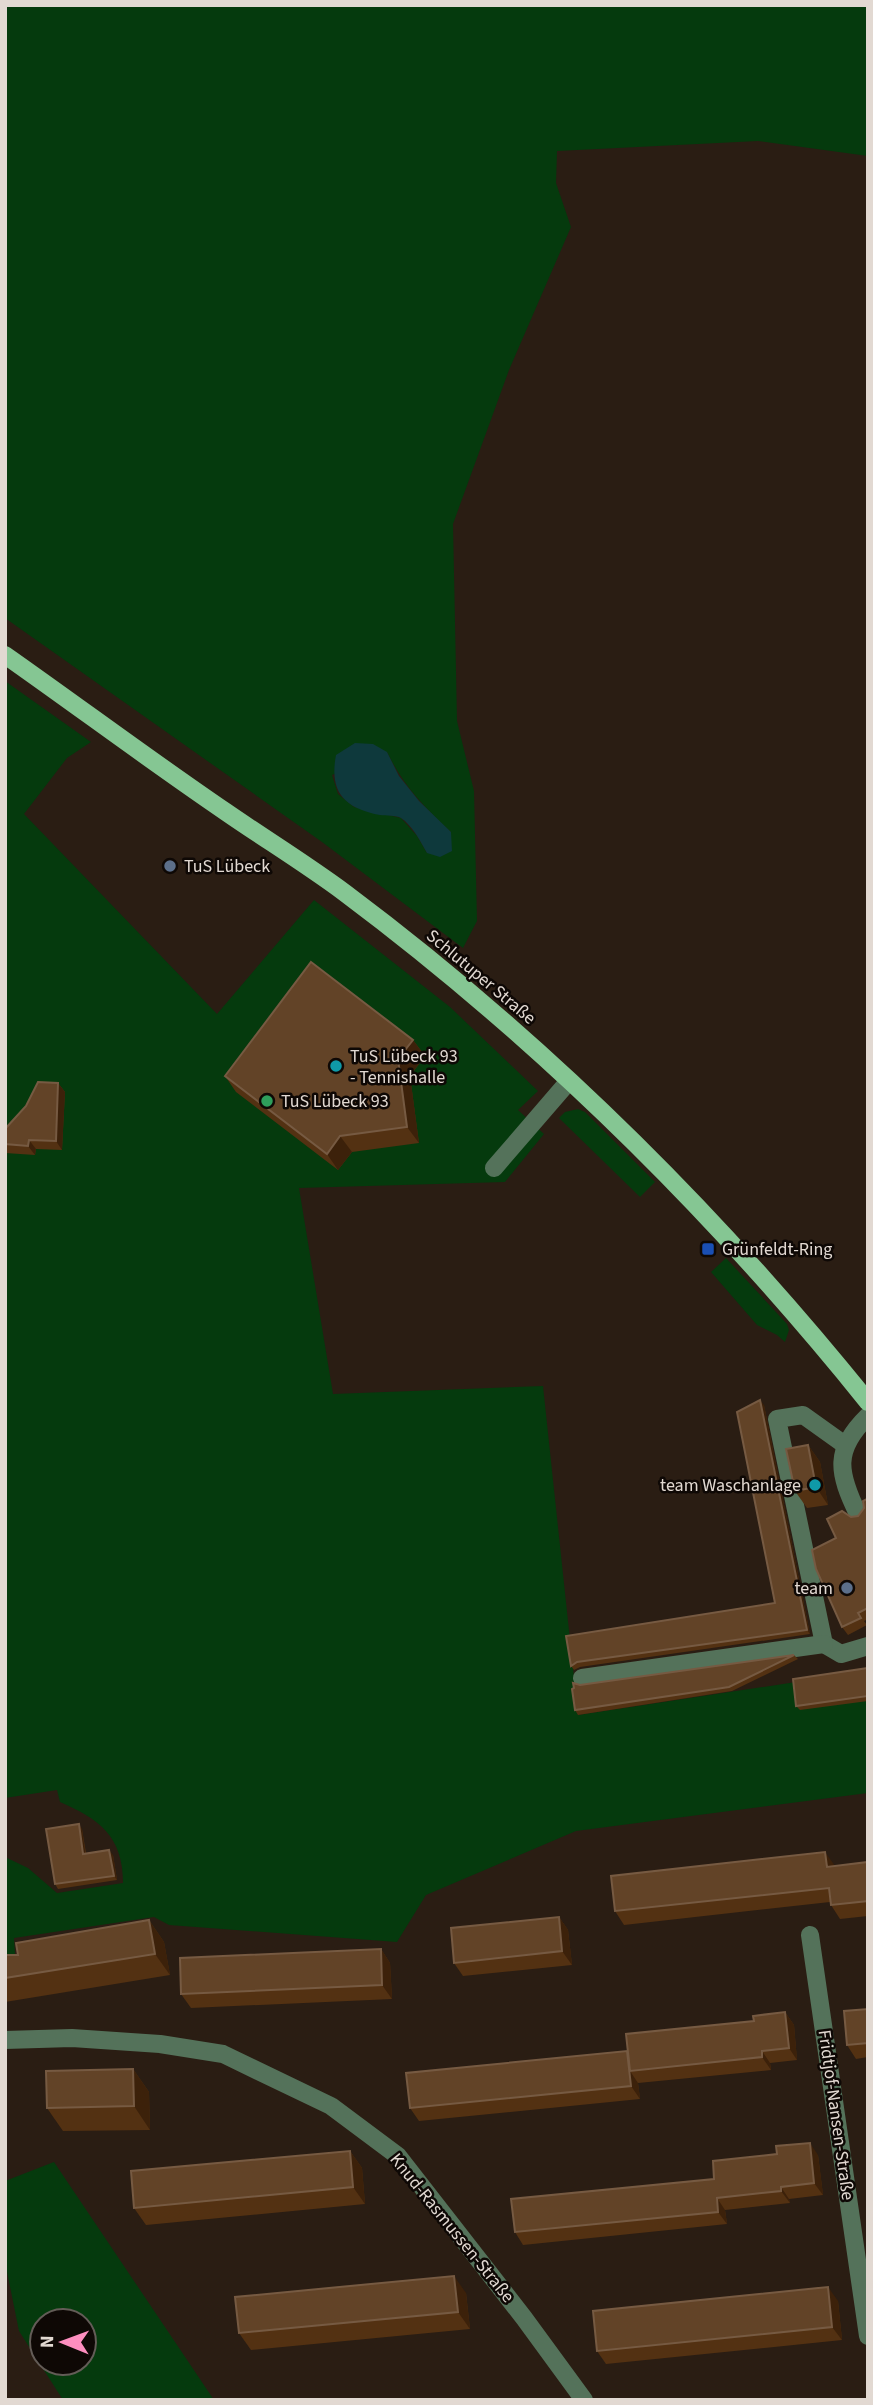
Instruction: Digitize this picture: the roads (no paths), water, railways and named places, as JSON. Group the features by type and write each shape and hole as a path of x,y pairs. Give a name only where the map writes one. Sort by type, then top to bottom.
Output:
{"main road":[{"name":"Schlutuper Straße","path":"5,655 225,812 344,892 506,1023 666,1175 821,1344 868,1402"}],"street":[{"path":"494,1168 569,1081"},
{"path":"824,1644 777,1419 803,1415 845,1445"},
{"path":"858,1514 846,1490 841,1465 845,1445 853,1431 868,1416"},
{"path":"582,1678 824,1644 841,1654 868,1646"},
{"name":"Fridtjof-Nansen-Straße","path":"810,1935 868,2336"},
{"name":"Knud-Rasmussen-Straße","path":"5,2040 72,2038 160,2044 223,2054 331,2106 398,2156 584,2400"}],"water":[{"path":"355,743 373,744 387,752 399,776 419,801 451,832 452,851 440,857 427,853 412,829 401,818 367,812 348,803 337,788 334,768 336,755"}],"place":[{"name":"TuS Lübeck","path":"170,866"},
{"name":"TuS Lübeck 93 - Tennishalle","path":"336,1066"},
{"name":"TuS Lübeck 93","path":"267,1101"},
{"name":"Grünfeldt-Ring","path":"708,1249"},
{"name":"team Waschanlage","path":"815,1485"},
{"name":"team","path":"847,1588"}]}
